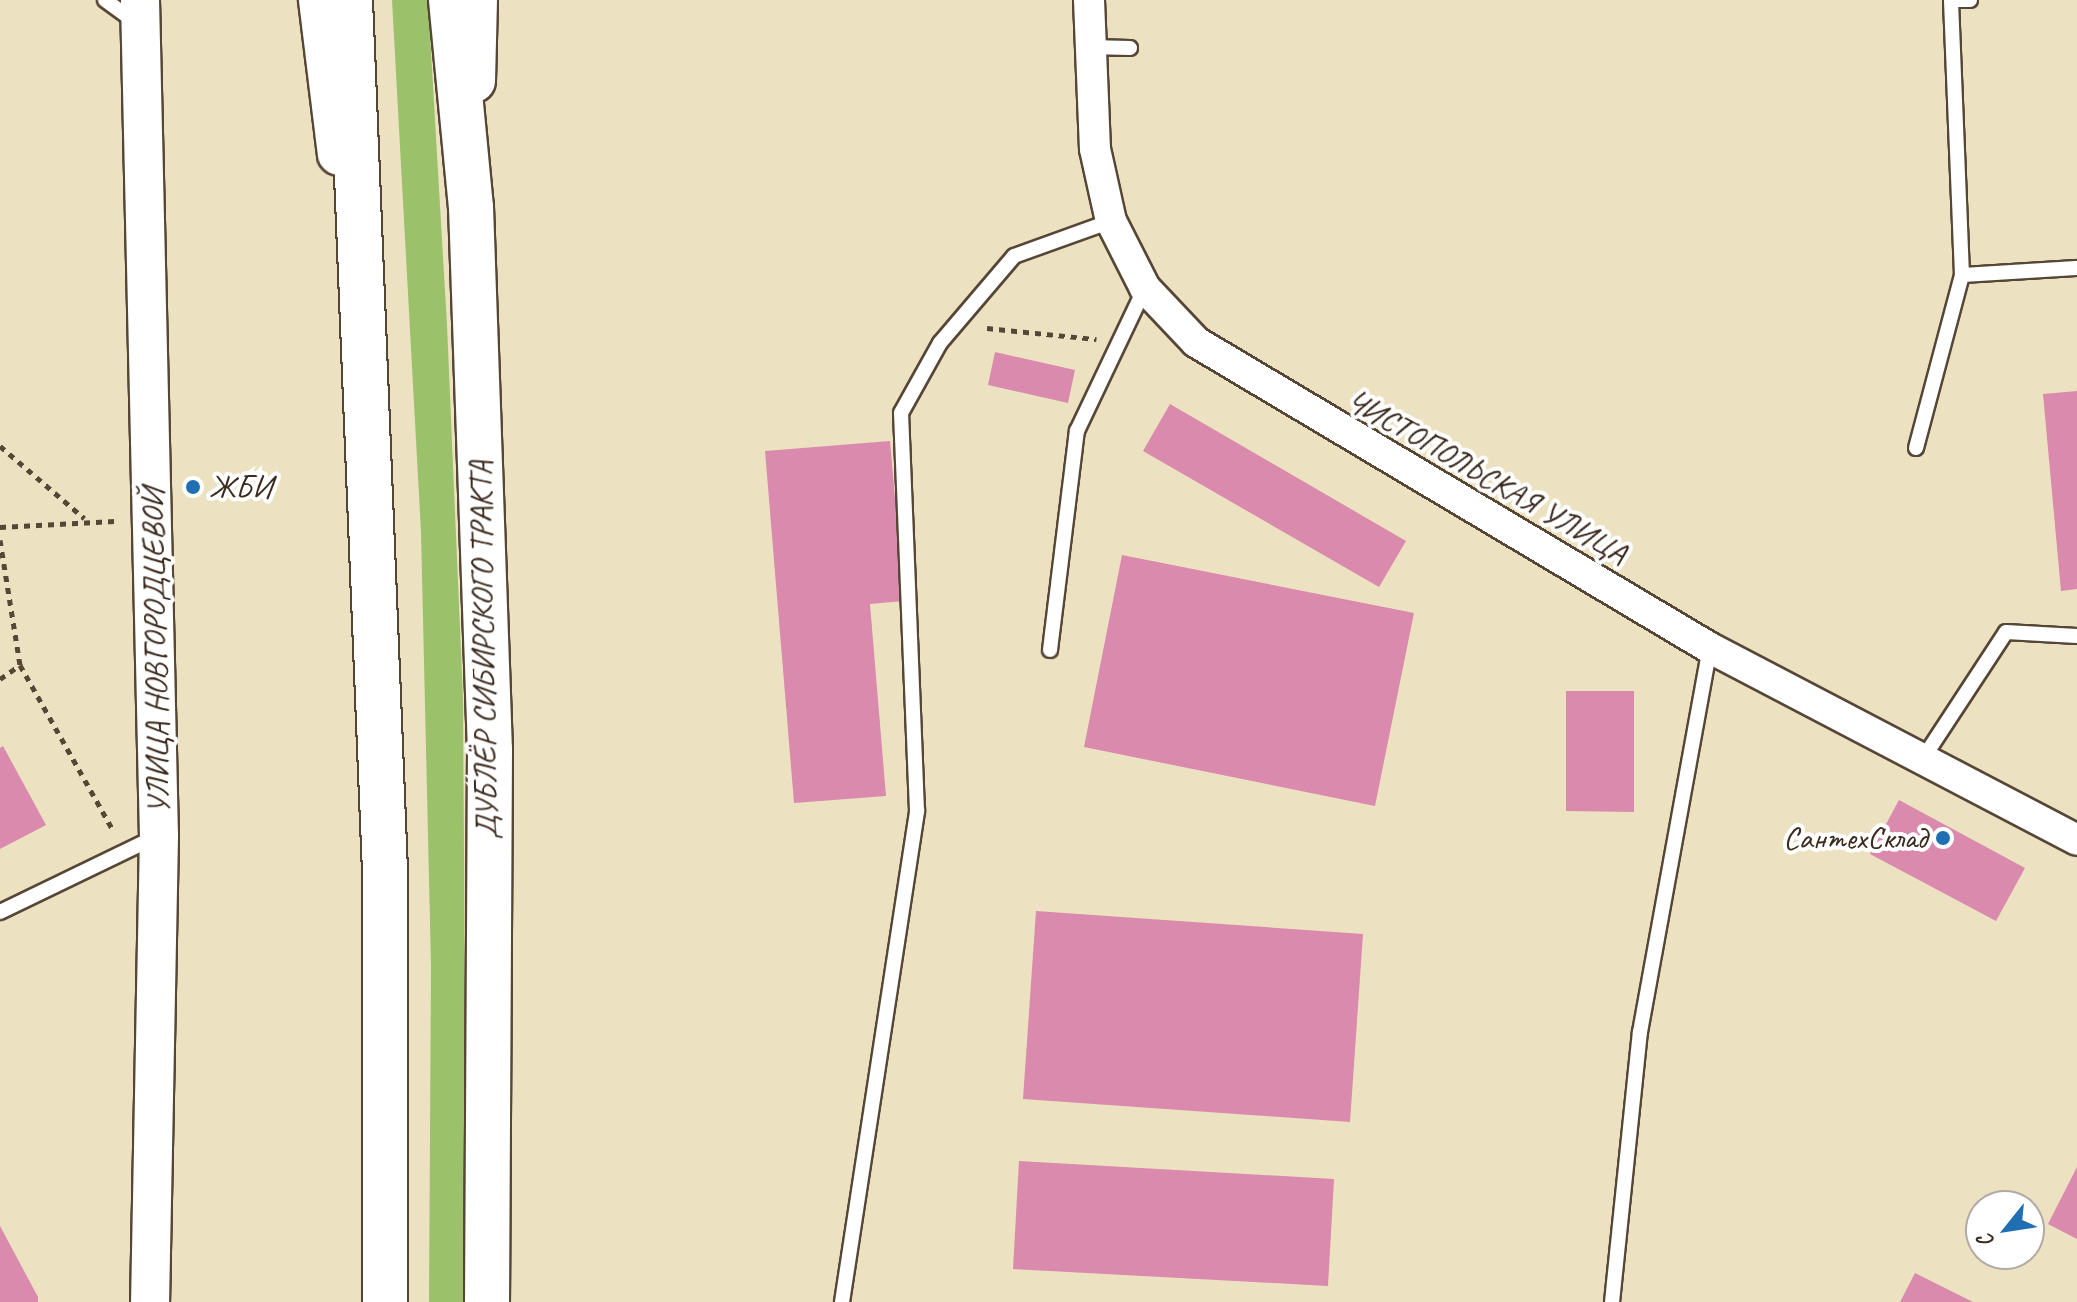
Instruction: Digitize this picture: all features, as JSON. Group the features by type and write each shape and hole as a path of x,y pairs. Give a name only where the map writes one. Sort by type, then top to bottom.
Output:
{"main road":[{"path":"320,0 370,403"},
{"path":"350,0 370,403 385,871 385,1302"},
{"name":"ДУБЛЁР СИБИРСКОГО ТРАКТА","path":"451,0 471,207 490,750 487,1302"},
{"path":"471,207 476,0"}],"street":[{"name":"ЧИСТОПОЛЬСКАЯ УЛИЦА","path":"1089,0 1088,47 1095,149 1111,221 1145,288 1223,365 1710,648 1924,757 2077,840"},
{"name":"УЛИЦА НОВГОРОДЦЕВОЙ","path":"141,13 159,836 150,1302"}],"lane":[{"path":"105,0 141,13"},
{"path":"1916,448 1962,275 1951,1 1970,0"},
{"path":"1088,47 1130,48"},
{"path":"842,1302 843,1256 917,811 901,413 955,325 1014,256 1111,221"},
{"path":"1962,275 2077,268"},
{"path":"1050,650 1077,431 1117,341 1145,288"},
{"path":"1924,757 2006,632 2077,636"},
{"path":"1612,1302 1640,1032 1710,648"},
{"path":"0,912 159,836"}],"path":[{"path":"955,325 1117,341"},
{"path":"0,446 85,519"},
{"path":"0,527 85,519 132,523"},
{"path":"0,540 20,665 125,852"},
{"path":"0,679 20,665"}],"green space":[{"path":"392,0 428,0 447,325 463,699 467,1302 429,1302 431,966 421,532"}],"building":[{"path":"995,352 1075,370 1068,403 988,385"},
{"path":"2077,391 2077,589 2061,591 2043,394"},
{"path":"1170,404 1406,541 1379,587 1143,451"},
{"path":"890,441 904,601 870,604 886,796 794,803 765,451"},
{"path":"1122,555 1414,613 1375,806 1084,747"},
{"path":"1566,691 1634,691 1634,812 1566,811"},
{"path":"3,746 46,825 0,849 0,748"},
{"path":"1899,800 2025,868 1996,921 1870,854"},
{"path":"1036,911 1363,934 1350,1122 1023,1099"},
{"path":"1019,1161 1334,1179 1328,1286 1013,1269"},
{"path":"2077,1167 2077,1239 2048,1224"},
{"path":"0,1226 38,1297 38,1302 0,1302"},
{"path":"1915,1273 1973,1302 1900,1302"}],"place":[{"name":"ЖБИ","path":"193,487"},
{"name":"СантехСклад","path":"1943,838"}]}
